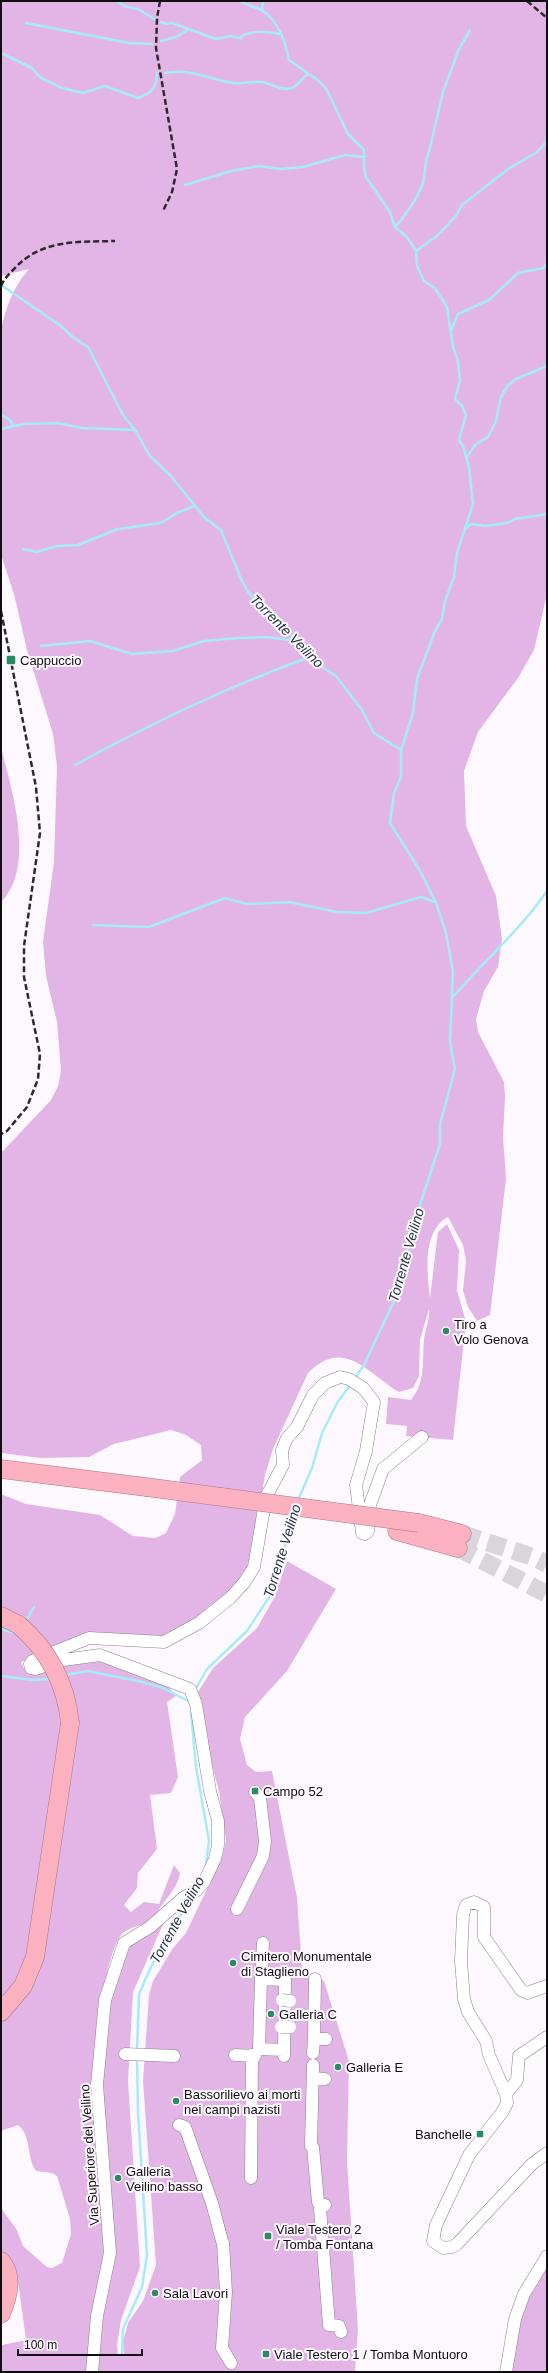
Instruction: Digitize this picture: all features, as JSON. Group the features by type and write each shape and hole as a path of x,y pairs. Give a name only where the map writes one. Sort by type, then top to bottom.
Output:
{"highway":[{"path":"1,1469 145,1493 377,1528 418,1529 460,1541"},
{"path":"1,1482 145,1493"},
{"path":"1,1616 19,1626 40,1646 55,1669 65,1696 70,1723 35,1957 22,1986 1,2012"},
{"path":"1,2261 9,2284 6,2302 1,2314"}],"street":[{"name":"Via Superiore del Veilino","path":"92,2372 97,2316 110,2253 97,2084 105,2000 124,1943 150,1927 204,1882 215,1859 218,1845 218,1821 210,1791 196,1704 190,1689 100,1655 63,1660 35,1669 31,1668 30,1664 32,1661 89,1638 167,1641 199,1622 230,1598 244,1583 254,1567 266,1497 282,1469 282,1450 287,1438 295,1431 313,1395 322,1386 337,1377 349,1379 366,1391 374,1402 366,1451 356,1485 362,1533 365,1534 368,1531 370,1506 383,1469 422,1437"},
{"path":"237,1909 260,1861 265,1846 260,1798 255,1792"},
{"path":"547,1986 527,1992 521,1990 484,1937 484,1907 474,1902 466,1905 463,1914 461,1961 464,1999 468,2012 486,2041 489,2055 506,2094 507,2103 503,2111 469,2155 436,2225 433,2241 443,2248 452,2247 457,2244 532,2164 547,2153"},
{"path":"261,1979 285,1980 282,2055 259,2049 261,1979 263,1943"},
{"path":"315,1979 313,2059 319,2079 311,2146 319,2146 322,2203 320,2208 328,2325 339,2326 341,2332"},
{"path":"506,2094 517,2080 519,2056 547,2037"},
{"path":"314,2039 326,2039"},
{"path":"125,2054 174,2056"},
{"path":"235,2055 254,2056 251,2178"},
{"path":"179,2125 185,2127 212,2204 223,2242 226,2292 222,2348 231,2363"},
{"path":"506,2372 515,2319 524,2294 547,2256"}],"shaded area":[{"path":"1,1 547,1 547,594 534,650 518,678 478,732 464,771 466,826 496,896 502,939 498,967 484,991 476,1019 478,1032 504,1082 505,1096 503,1137 506,1179 490,1315 477,1321 468,1307 463,1291 466,1260 463,1245 448,1217 440,1223 430,1242 428,1253 428,1277 430,1298 438,1232 447,1224 459,1250 457,1290 466,1322 453,1440 406,1436 407,1426 386,1424 388,1397 411,1400 419,1386 429,1309 420,1340 419,1376 413,1388 399,1392 365,1368 344,1358 333,1358 321,1363 308,1373 273,1449 265,1475 251,1561 242,1579 225,1596 193,1622 167,1636 77,1637 21,1662 26,1672 34,1674 64,1663 96,1658 166,1684 176,1696 167,1702 178,1777 171,1793 150,1795 157,1849 138,1873 137,1888 124,1905 131,1912 144,1902 159,1904 174,1865 180,1873 176,1886 160,1908 154,1920 126,1931 116,1944 110,1962 100,2010 91,2097 94,2104 104,2258 87,2372 1,2372 1,2342 2,2345 26,2340 17,2274 13,2265 1,2253 1,2208 17,2230 23,2246 47,2267 52,2268 62,2263 71,2234 70,2219 57,2176 52,2173 36,2171 31,2159 25,2135 18,2125 1,2131 1,1494 26,1504 100,1515 133,1536 156,1538 166,1533 175,1514 180,1477 202,1460 201,1445 186,1435 171,1430 114,1444 89,1457 41,1458 1,1453 1,1153 51,1100 58,1086 61,1071 57,1022 46,976 43,942 54,862 57,766 53,734 27,650 14,594 1,555 1,330 5,313 14,290 29,269 1,276"},
{"path":"1,748 15,806 19,849 17,869 12,887 1,902"},
{"name":"Cimitero Monumentale di Staglieno","path":"287,1561 336,1589 287,1671 245,1717 240,1739 247,1765 256,1772 272,1771 297,1898 302,1968 324,1981 349,2061 347,2161 358,2330 355,2372 96,2372 102,2314 115,2253 102,2082 107,2002 126,1948 164,1922 133,1992 128,2081 140,2267 121,2320 117,2345 118,2355 124,2355 123,2342 128,2323 143,2301 156,2265 143,2081 149,1995 153,1981 173,1948 186,1933 222,1857 226,1840 219,1791 206,1744 198,1692 213,1668 257,1628 274,1598"},
{"path":"547,2263 547,2372 508,2372 525,2299"}],"waterway":[{"path":"115,1 127,7 138,9 156,20"},
{"path":"240,1 269,15 280,32 286,46 289,60 319,81 327,90 348,134 364,150 364,168 366,177 390,212 395,227 407,237 416,251 417,266 424,281 435,288 447,307 453,347 458,361 460,381 455,399 462,406 466,415 459,440 463,446 469,467 473,504 457,553 454,577 445,601 442,619 435,631 417,679 413,713 401,750"},
{"path":"262,11 263,1"},
{"path":"161,22 166,24 172,23 216,39 230,36 240,38 254,32 281,34"},
{"path":"26,23 129,43 152,44"},
{"path":"161,41 176,37 189,29"},
{"path":"396,226 418,195 423,183 426,160 443,92 459,49 470,30"},
{"path":"1,53 32,68 41,78 62,88 83,93 105,86 138,98 147,94 153,89 156,83 157,73"},
{"path":"165,73 191,73 234,83 262,82 285,89 296,86 308,74"},
{"path":"416,251 437,236 456,216 462,205 508,169 536,153 547,141"},
{"path":"185,185 231,171 259,166 281,169 303,167 345,155 365,157"},
{"path":"451,331 458,314 489,300 518,273 543,268 547,264"},
{"name":"Torrente Veilino","path":"1,285 61,326 74,338 88,347 123,415 135,430 150,456 170,475 205,518 221,530 241,579 248,592 284,627 315,662 336,676 362,710 374,733 401,750 401,777 394,793 390,823 419,869 436,903 446,933 453,972 450,1042 455,1069 440,1124 440,1144 414,1223 395,1299 364,1365 355,1378"},
{"path":"467,457 475,445 488,437 496,421 501,397 508,385 516,379 547,366"},
{"path":"1,415 9,419 13,425"},
{"path":"1,429 23,424 57,423 82,428 135,430"},
{"path":"23,549 37,552 57,546 78,545 118,529 161,523 177,513 194,506"},
{"path":"465,529 471,524 485,526 507,523 515,519 547,514"},
{"path":"41,646 90,641 132,654 173,651 204,641 238,638 267,637 296,641"},
{"path":"75,765 190,706 250,680 310,657"},
{"path":"453,997 514,932 547,891"},
{"path":"93,925 149,927 225,898 247,904 289,902 337,912 366,913 421,897 435,902"},
{"name":"Torrente Veilino","path":"298,1500 312,1468 322,1433 337,1403 351,1384"},
{"name":"Torrente Veilino","path":"195,1690 207,1669 247,1631 270,1596 295,1513"},
{"path":"25,1622 34,1607"},
{"path":"1,1629 14,1633 17,1632"},
{"path":"65,1675 88,1671 138,1681 163,1688 190,1702"},
{"path":"1,1676 32,1680 52,1679"},
{"name":"Torrente Veilino","path":"191,1712 196,1767 209,1841 206,1864"},
{"name":"Torrente Veilino","path":"137,2051 139,1994 160,1947 192,1898"},
{"name":"Torrente Veilino","path":"122,2353 123,2329 142,2287 147,2255 138,2112 137,2058"}],"tunnel":[{"path":"462,1534 533,1557 547,1564"},
{"path":"458,1548 547,1594"}],"railway":[{"path":"160,1 157,18 156,48 177,169 172,192 163,211"},
{"path":"527,1 547,18"},
{"path":"1,286 8,275 25,259 48,247 74,242 115,241"},
{"path":"1,611 36,787 40,833 24,946 24,977 40,1054 38,1079 27,1107 7,1131 1,1134"}],"place":[{"name":"Cappuccio","path":"11,660"},
{"name":"Tiro a Volo Genova","path":"446,1331"},
{"name":"Campo 52","path":"255,1791"},
{"name":"Cimitero Monumentale di Staglieno","path":"233,1963"},
{"name":"Galleria C","path":"271,2014"},
{"name":"Galleria E","path":"338,2067"},
{"name":"Bassorilievo ai morti nei campi nazisti","path":"176,2101"},
{"name":"Banchelle","path":"480,2134"},
{"name":"Galleria Veilino basso","path":"118,2178"},
{"name":"Viale Testero 2 / Tomba Fontana","path":"268,2236"},
{"name":"Sala Lavori","path":"155,2293"},
{"name":"Viale Testero 1 / Tomba Montuoro","path":"266,2354"}]}
